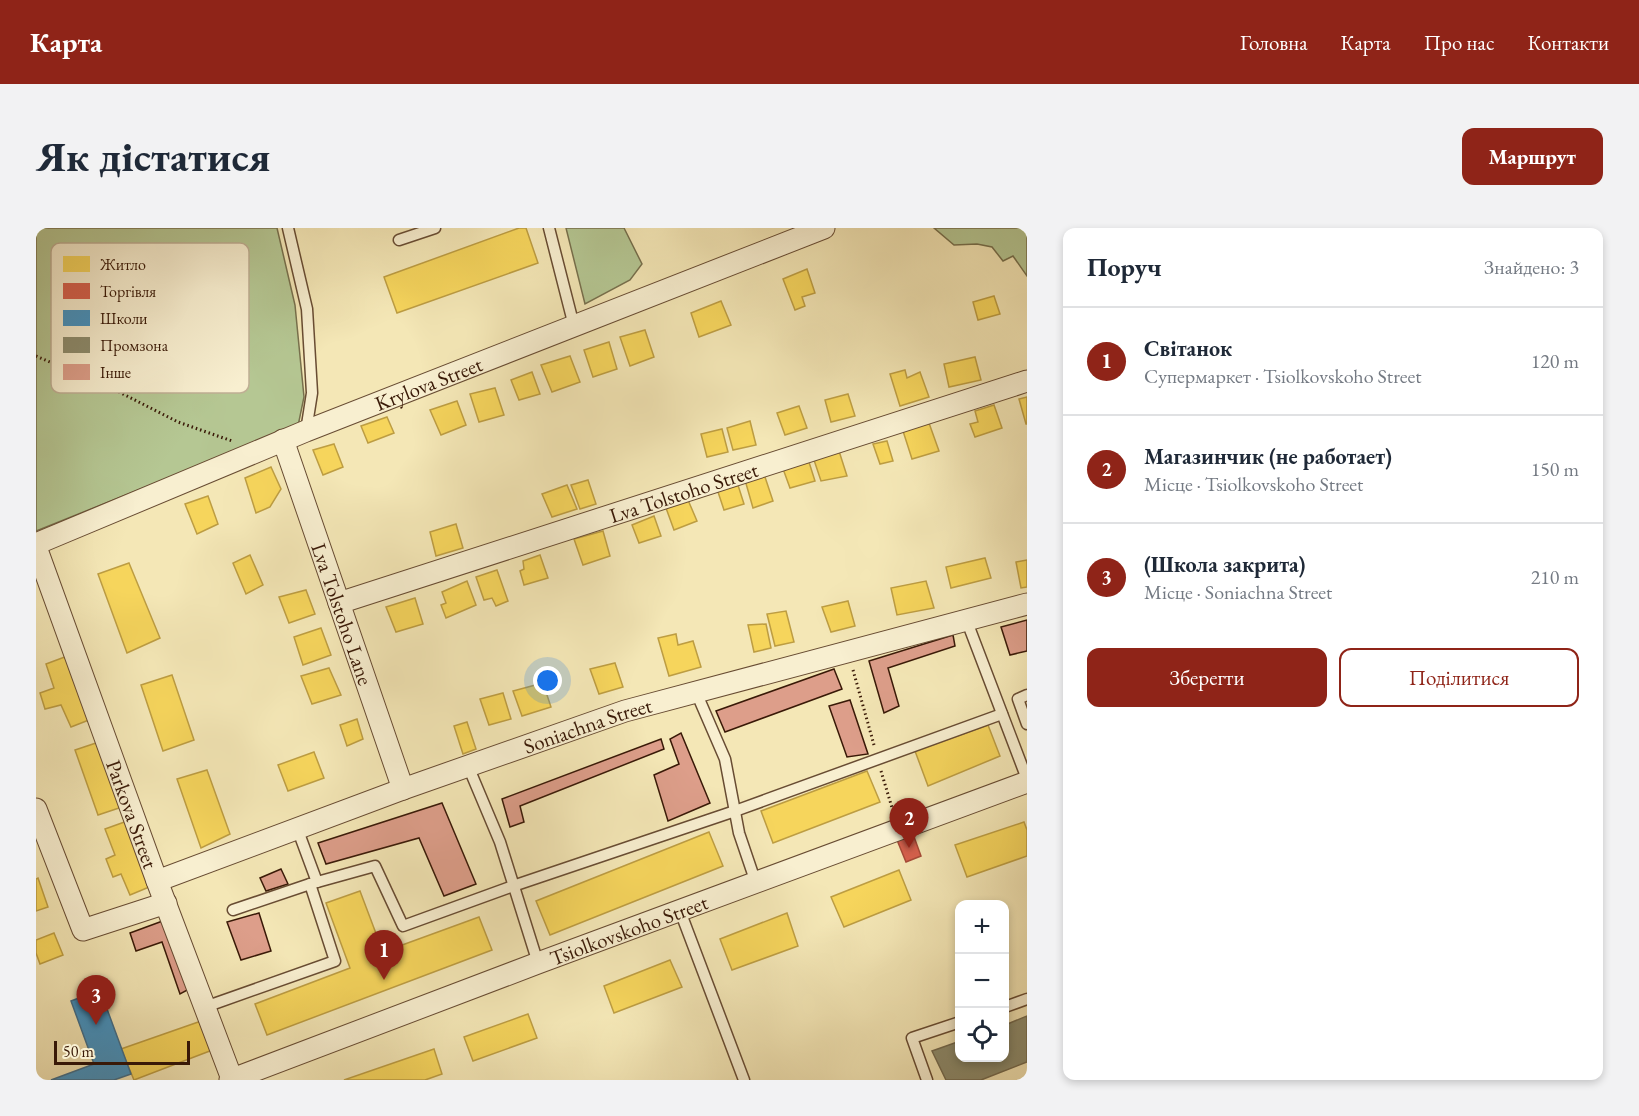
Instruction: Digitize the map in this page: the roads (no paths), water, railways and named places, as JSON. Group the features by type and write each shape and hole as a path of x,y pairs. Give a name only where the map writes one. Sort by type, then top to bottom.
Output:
{"street":[{"name":"Krylova Street","path":"36,546 306,430 824,228"},
{"name":"Lva Tolstoho Street","path":"339,603 1027,381"},
{"name":"Lva Tolstoho Lane","path":"283,440 403,789"},
{"name":"Parkova Street","path":"36,546 231,1080"},
{"name":"Soniachna Street","path":"157,881 403,789 625,711 1027,604"},
{"name":"Tsiolkovskoho Street","path":"231,1080 1027,781"},
{"path":"36,809 83,930 166,903"}],"lane":[{"path":"288,228 307,309 312,393 306,430"},
{"path":"399,240 435,228"},
{"path":"549,228 574,326"},
{"path":"966,619 1027,781"},
{"path":"696,692 725,759 739,833 756,883"},
{"path":"1027,695 1018,699 1027,724"},
{"path":"233,910 314,883 375,866 403,926 735,811 1002,714"},
{"path":"468,766 500,842 538,963"},
{"path":"205,1008 335,961 297,828"},
{"path":"680,911 744,1080"},
{"path":"1009,1006 1027,999"},
{"path":"927,1080 912,1038 955,1024"}],"place":[{"name":"Магазинчик (не работает)","path":"909,848"},
{"name":"Світанок","path":"384,980"},
{"name":"(Школа закрита)","path":"96,1025"}]}
